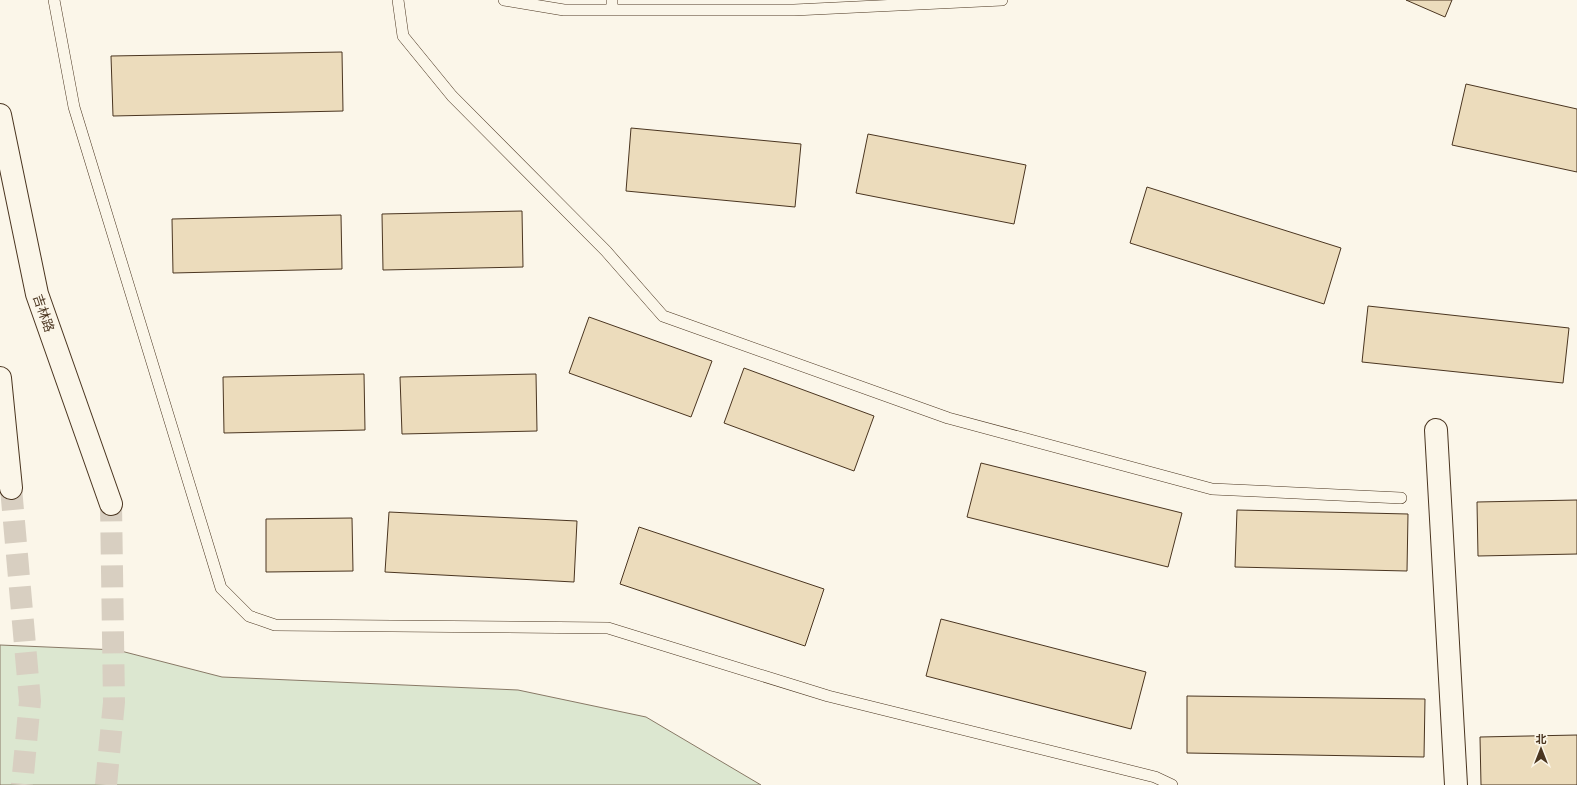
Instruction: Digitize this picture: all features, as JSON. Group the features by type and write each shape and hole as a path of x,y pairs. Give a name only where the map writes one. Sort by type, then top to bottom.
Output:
{"main road":[{"name":"吉林路","path":"0,115 37,294 111,504"},
{"path":"0,378 11,488"},
{"path":"1436,430 1456,785"}],"lane":[{"path":"54,0 74,107 220,588 249,616 275,625 608,628 828,696 1155,777 1172,785"},
{"path":"398,0 403,36 452,96 606,251 663,316 948,418 1212,489 1401,498"},
{"path":"504,0 564,10 612,5 794,10 1002,0"}],"green space":[{"path":"0,645 117,650 222,677 518,690 646,717 761,785 0,785"}],"building":[{"path":"1406,0 1452,0 1445,17"},
{"path":"342,52 343,111 113,116 111,56"},
{"path":"1466,84 1577,109 1577,172 1452,145"},
{"path":"631,128 801,144 795,207 626,191"},
{"path":"868,134 1026,165 1014,224 856,193"},
{"path":"1147,187 1341,248 1324,304 1130,243"},
{"path":"522,211 523,267 383,270 382,214"},
{"path":"341,215 342,269 173,273 172,219"},
{"path":"1368,306 1569,328 1563,383 1362,362"},
{"path":"589,317 712,361 691,417 569,373"},
{"path":"744,368 874,416 854,471 724,423"},
{"path":"364,374 365,430 224,433 223,377"},
{"path":"536,374 537,431 402,434 400,377"},
{"path":"981,463 1182,513 1168,567 967,517"},
{"path":"1577,500 1577,554 1478,556 1477,502"},
{"path":"1237,510 1408,514 1407,571 1235,567"},
{"path":"389,512 577,521 574,582 385,572"},
{"path":"352,518 353,571 266,572 266,519"},
{"path":"639,527 824,589 805,646 620,584"},
{"path":"941,619 1146,672 1131,729 926,676"},
{"path":"1187,696 1425,699 1424,757 1187,753"},
{"path":"1577,735 1577,785 1481,785 1480,737"}],"tunnel":[{"path":"11,488 30,701 22,785"},
{"path":"106,785 114,702 111,504"}]}
